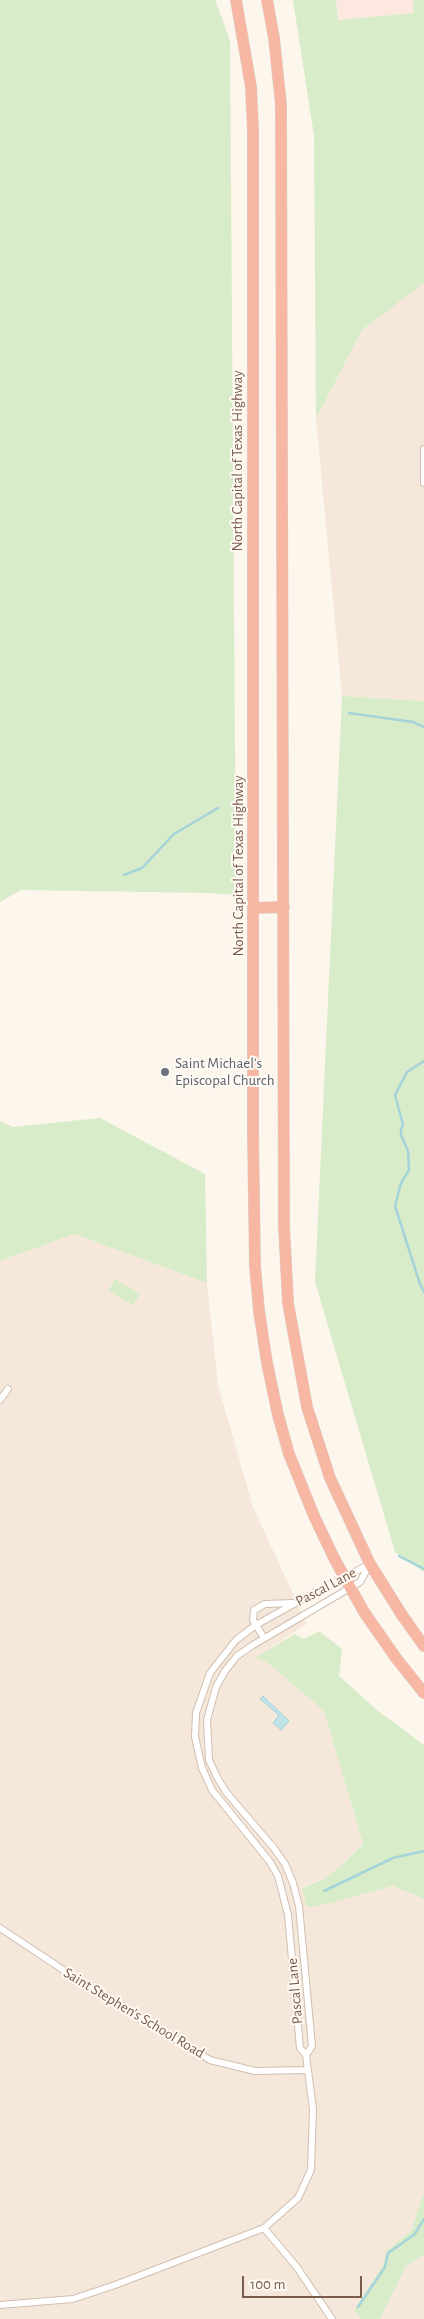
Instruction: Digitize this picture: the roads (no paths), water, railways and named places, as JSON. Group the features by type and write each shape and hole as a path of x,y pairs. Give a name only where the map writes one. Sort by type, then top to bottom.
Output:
{"highway":[{"name":"North Capital of Texas Highway","path":"236,0 251,87 253,130 253,908 254,1240 256,1290 261,1332 273,1393 289,1454 314,1516 350,1588 379,1634 424,1692"},
{"path":"267,0 274,38 281,105 284,1226 288,1303 300,1376 314,1431 339,1500 370,1564 424,1646"},
{"path":"253,908 284,908"}],"street":[{"path":"424,449 424,483"},
{"path":"0,1400 8,1389"},
{"name":"Pascal Lane","path":"0,2305 74,2299 178,2262 264,2228 298,2198 311,2170 313,2132 306,2055 300,2048 288,1915 278,1876 270,1862 212,1790 202,1768 196,1746 196,1713 202,1692 216,1664 236,1640 256,1625 343,1576 370,1564"},
{"name":"Pascal Lane","path":"306,2055 312,2046 299,1906 285,1864 226,1792 217,1777 209,1760 207,1720 216,1687 225,1671 244,1651 362,1580 370,1564"},
{"path":"264,1638 256,1625 253,1614 258,1606 288,1604 301,1600"},
{"path":"236,1640 244,1651"},
{"path":"196,1746 208,1745"},
{"path":"238,1823 247,1817"},
{"name":"Saint Stephen's School Road","path":"0,1928 71,1975 210,2060 255,2071 308,2070"},
{"path":"264,2228 296,2266 332,2319"}],"water":[{"path":"263,1696 289,1721 281,1730 273,1723 279,1715 260,1699"}],"waterway":[{"path":"349,713 413,722 424,727"},
{"path":"124,875 142,868 174,834 218,808"},
{"path":"424,1061 407,1072 395,1095 403,1125 401,1135 408,1151 409,1170 401,1183 395,1206 424,1292"},
{"path":"399,1556 424,1569"},
{"path":"324,1891 393,1858 424,1851"},
{"path":"358,2307 385,2267 388,2253 414,2235 424,2219"}],"place":[{"name":"Saint Michael's Episcopal Church","path":"165,1072"}]}
